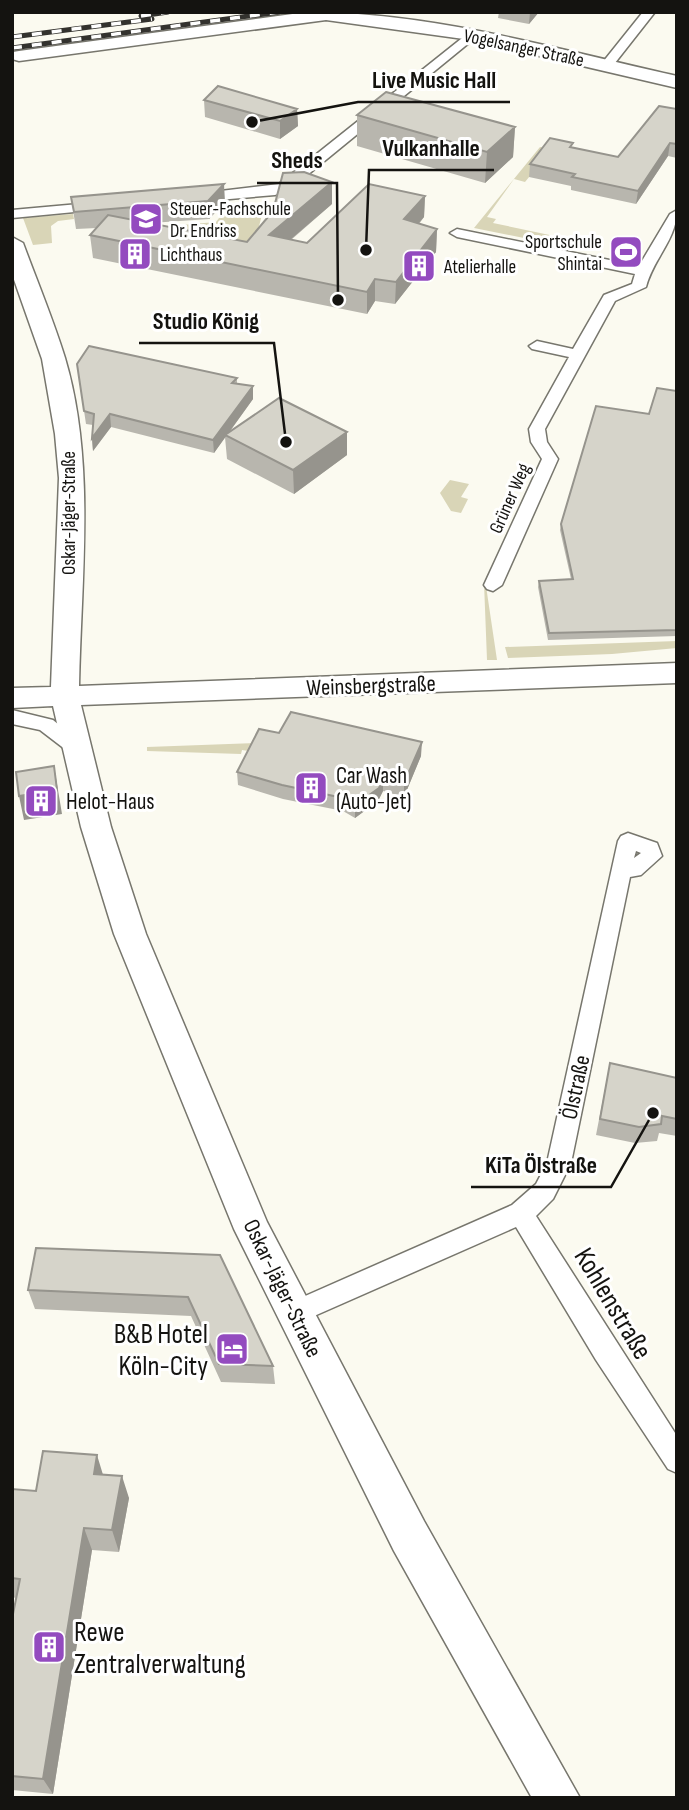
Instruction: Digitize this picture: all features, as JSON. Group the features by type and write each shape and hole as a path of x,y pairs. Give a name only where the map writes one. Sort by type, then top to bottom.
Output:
{"street":[{"path":"607,65 649,12"},
{"name":"Vogelsanger Straße","path":"14,36 15,61 326,15 471,35 677,82"},
{"path":"184,199 275,191 284,187 471,35"},
{"path":"12,214 118,204"},
{"name":"Grüner Weg","path":"492,585 550,459 539,443 537,429 609,298 639,287 643,271 671,234 677,215"},
{"path":"457,233 643,271"},
{"name":"Oskar-Jäger-Straße","path":"12,243 54,359 67,434 71,478 65,696 96,827 142,964 252,1229 409,1536 557,1798"},
{"path":"537,346 580,355"},
{"name":"Weinsbergstraße","path":"12,698 677,673"},
{"path":"12,718 46,725 77,748"},
{"name":"Ölstraße","path":"296,1312 521,1213 538,1202 548,1191 559,1163 621,871"},
{"name":"Kohlenstraße","path":"521,1213 605,1351 677,1460"}],"shaded area":[{"path":"540,147 552,149 525,182 514,179 487,217 496,219 493,223 578,241 573,248 474,228"},
{"path":"263,211 253,249 123,230 216,222 222,214"},
{"path":"73,214 74,219 58,221 51,226 52,243 33,245 23,218"},
{"path":"450,480 469,484 461,497 468,499 461,513 451,511 440,493"},
{"path":"484,583 486,586 497,660 487,660"},
{"path":"677,641 677,648 612,654 508,658 505,647"},
{"path":"258,743 255,752 242,750 241,754 147,751 147,747"}],"building":[{"path":"218,86 297,109 280,121 204,100"},
{"path":"386,92 515,127 487,152 357,115"},
{"path":"659,106 677,109 677,144 670,143 638,191 572,177 575,174 530,164 550,138 573,143 570,147 618,157"},
{"path":"304,172 332,182 269,235 307,243 369,184 425,196 404,219 437,229 396,282 375,279 367,292 90,235 108,215 247,242 273,211 283,173"},
{"path":"224,184 208,201 74,212 71,197"},
{"path":"89,346 237,378 232,383 253,386 213,440 110,414 92,438 94,414 84,411 77,364"},
{"path":"657,388 677,391 677,630 549,633 539,581 573,579 561,524 596,406 649,414"},
{"path":"279,398 347,432 293,470 225,435"},
{"path":"291,712 422,742 404,783 383,778 379,788 355,805 343,798 237,772 259,729 279,733"},
{"path":"54,766 57,790 19,796 16,772"},
{"path":"610,1063 677,1078 677,1119 662,1116 661,1124 639,1127 600,1119"},
{"name":"B&B Hotel Köln-City","path":"36,1248 220,1255 273,1366 219,1364 188,1297 28,1290"},
{"name":"Rewe Zentralverwaltung","path":"43,1451 97,1455 94,1474 122,1476 112,1530 84,1528 43,1779 12,1776 12,1619 20,1579 12,1578 12,1489 36,1491"}],"railway":[{"path":"141,16 168,12"},
{"path":"12,48 279,12"},
{"path":"12,37 152,19"}],"place":[{"name":"Live Music Hall","path":"252,122"},
{"name":"Steuer-Fachschule Dr. Endriss","path":"146,219"},
{"name":"Vulkanhalle","path":"366,250"},
{"name":"Sportschule Shintai","path":"626,252"},
{"name":"Lichthaus","path":"135,254"},
{"name":"Atelierhalle","path":"419,266"},
{"name":"Sheds","path":"338,300"},
{"name":"Studio König","path":"286,442"},
{"name":"Car Wash (Auto-Jet)","path":"311,788"},
{"name":"Helot-Haus","path":"41,801"},
{"name":"KiTa Ölstraße","path":"653,1113"},
{"name":"B&B Hotel Köln-City","path":"232,1349"},
{"name":"Rewe Zentralverwaltung","path":"49,1647"}]}
